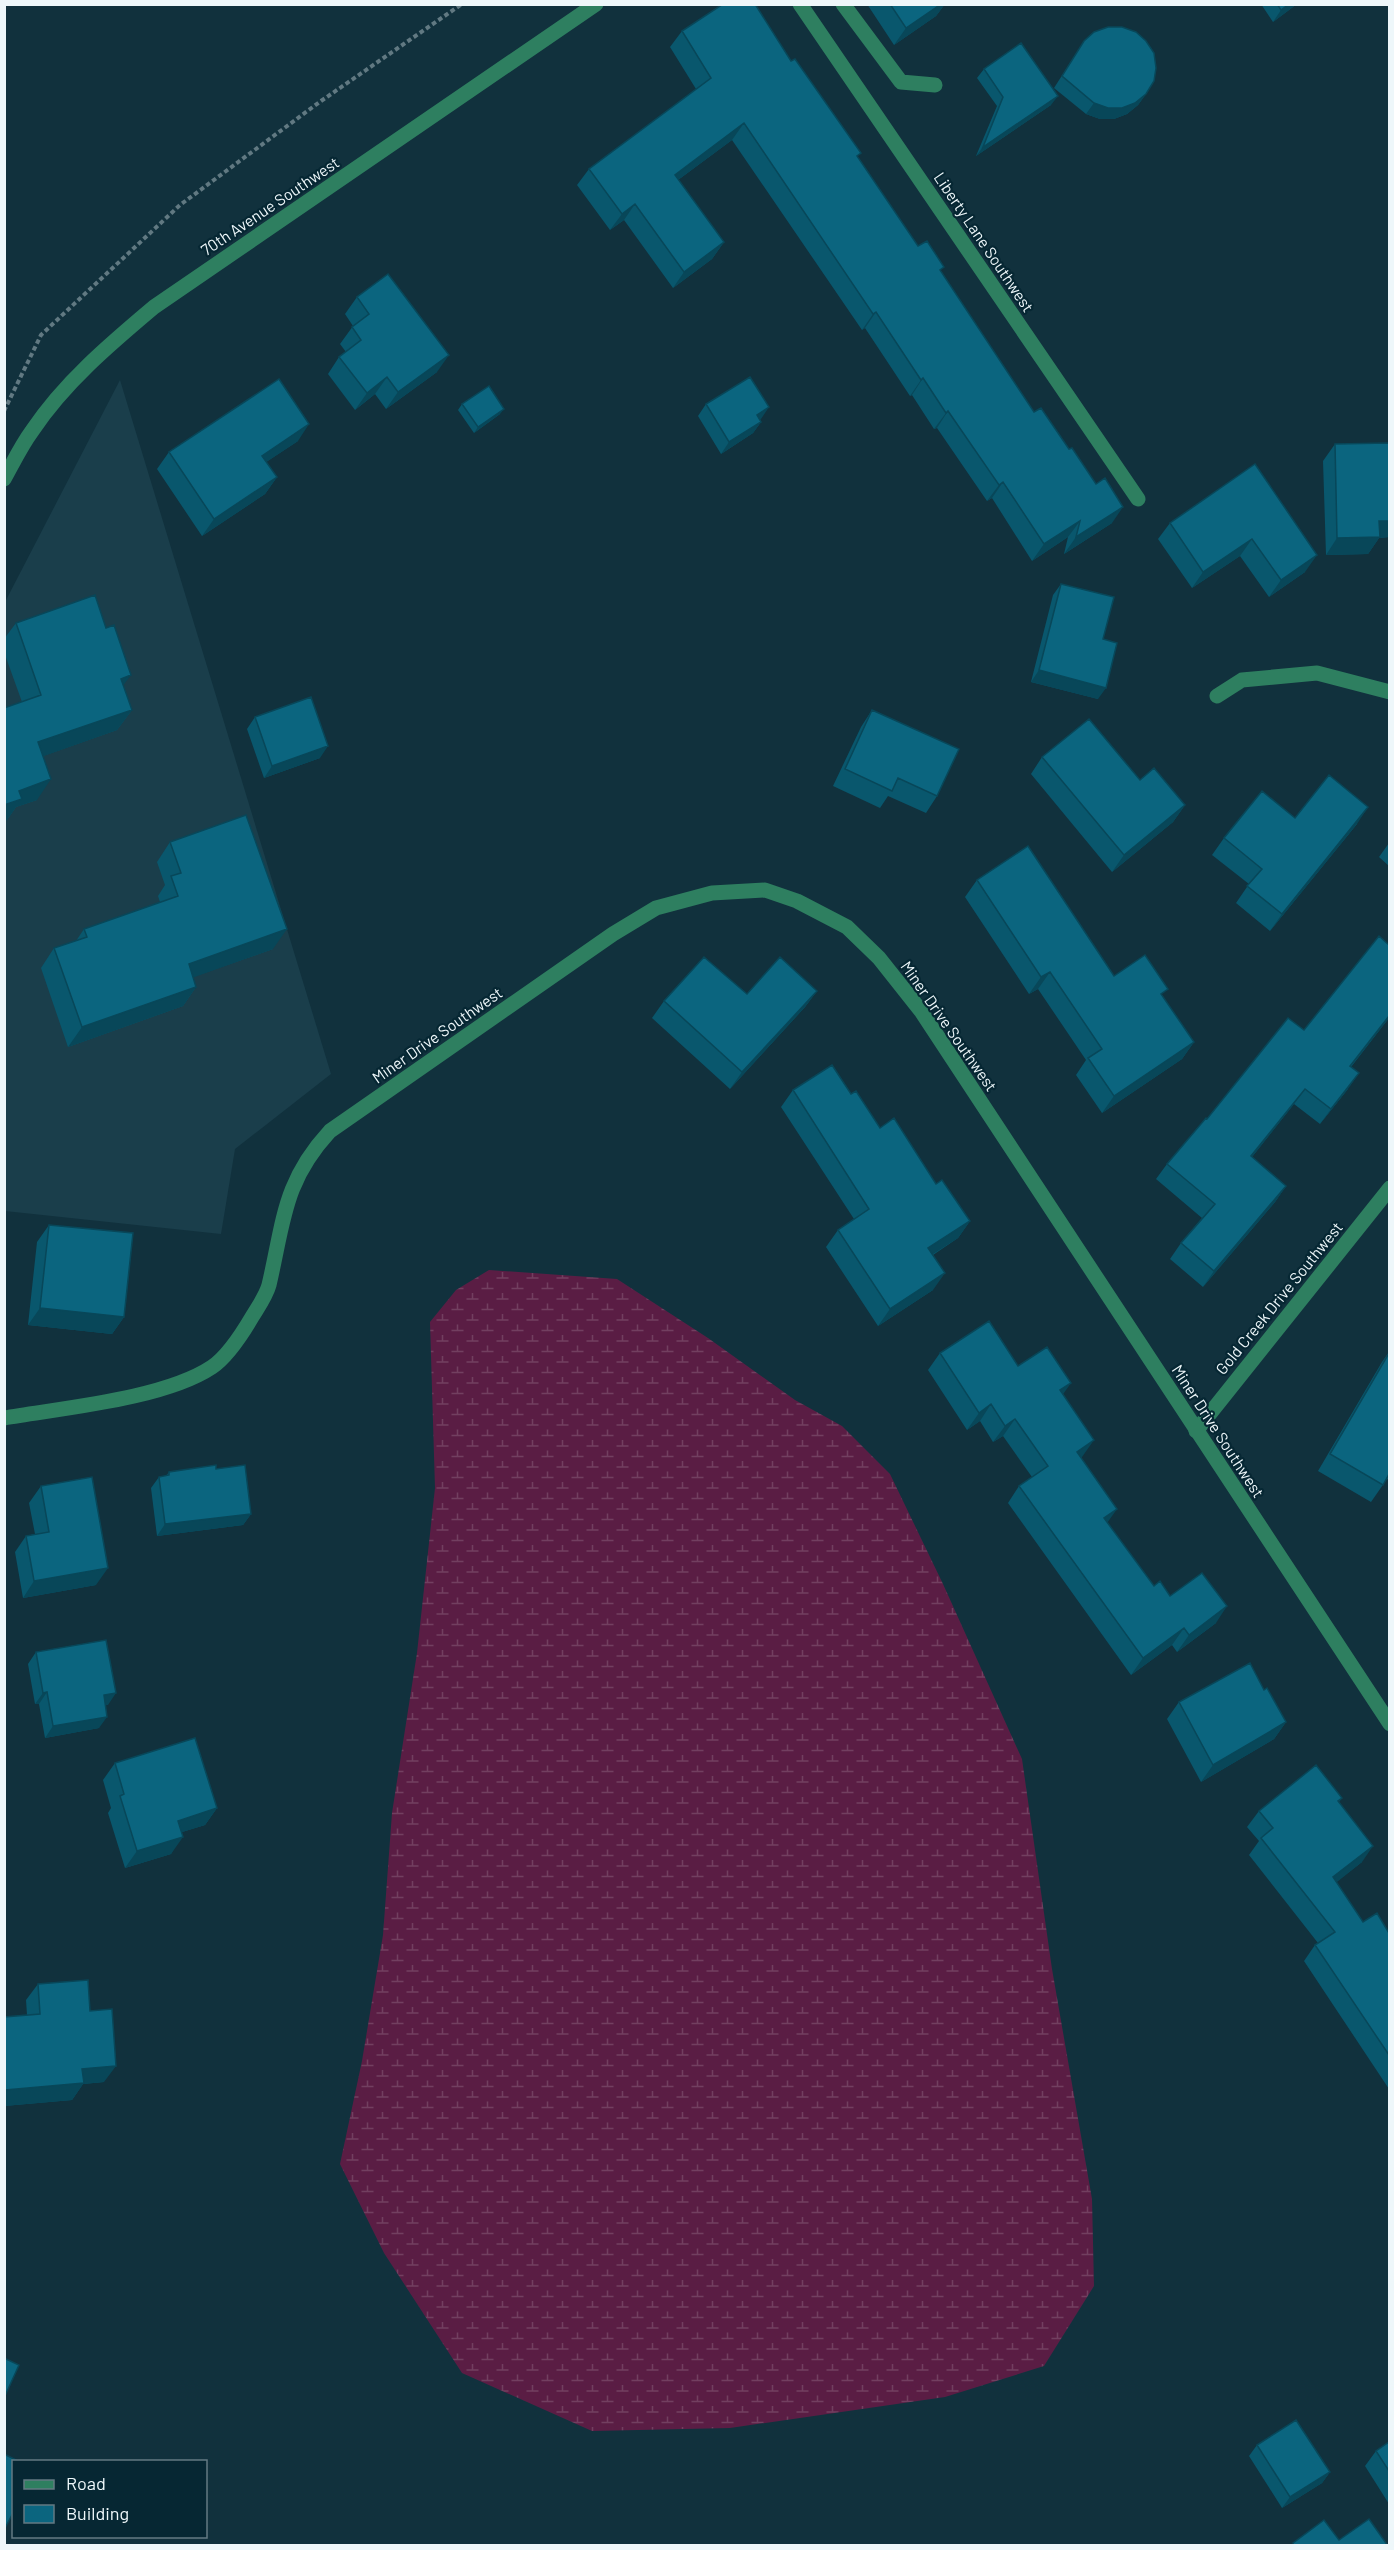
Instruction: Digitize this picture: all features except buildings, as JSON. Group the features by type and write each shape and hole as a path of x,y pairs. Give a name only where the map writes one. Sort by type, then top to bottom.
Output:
{"street":[{"name":"70th Avenue Southwest","path":"4,479 32,431 51,406 102,351 154,307 596,4"},
{"name":"Liberty Lane Southwest","path":"800,4 1138,499"},
{"path":"843,4 901,82 935,85"},
{"path":"1217,696 1242,680 1317,673 1389,692"},
{"name":"Miner Drive Southwest","path":"4,1418 168,1388 213,1366 242,1334 268,1289 285,1210 297,1176 310,1152 330,1131 613,934 656,908 711,893 765,890 797,901 847,927 879,958 921,1011 1389,1724"},
{"name":"Gold Creek Drive Southwest","path":"1196,1431 1389,1188"}],"path":[{"path":"4,411 41,335 180,205 321,101 462,4"}],"shaded area":[{"path":"120,380 331,1074 235,1149 221,1234 5,1211 4,604"}],"green space":[{"path":"489,1270 617,1279 708,1338 795,1400 842,1426 890,1474 943,1584 1022,1759 1052,1969 1092,2199 1094,2286 1044,2366 945,2397 730,2428 592,2431 462,2373 384,2253 340,2164 362,2061 383,1935 392,1813 417,1653 435,1488 430,1322 456,1290"}]}
